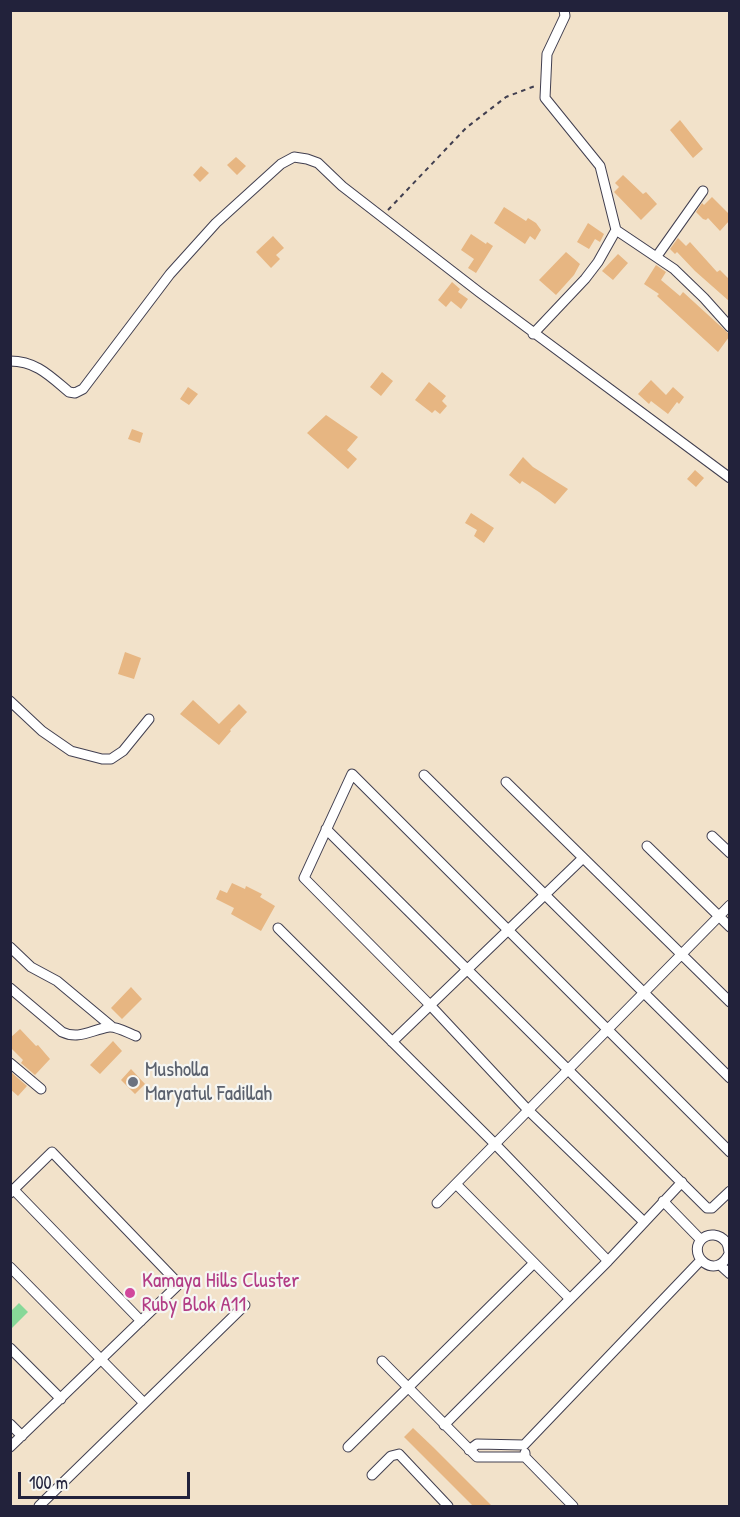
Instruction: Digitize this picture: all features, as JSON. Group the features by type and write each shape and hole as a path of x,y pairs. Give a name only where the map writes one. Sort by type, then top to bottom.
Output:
{"street":[{"path":"533,334 585,279 598,262 616,230 600,166 545,98 547,54 565,16 564,10"},
{"path":"10,361 21,361 39,367 69,392 75,393 83,389 170,274 216,223 281,164 294,158 318,163 342,186 533,334 729,478"},
{"path":"657,256 704,191"},
{"path":"616,230 674,269 704,298 729,327"},
{"path":"10,701 42,731 71,751 102,759 111,759 123,751 149,719"},
{"path":"643,1221 528,1110 430,1005 304,878 352,774 729,1152"},
{"path":"424,775 729,1078"},
{"path":"506,782 729,1002"},
{"path":"326,829 708,1208 712,1208 729,1191"},
{"path":"712,836 729,853"},
{"path":"647,846 729,927"},
{"path":"392,1042 584,858"},
{"path":"437,1203 729,905"},
{"path":"278,928 495,1144 608,1261"},
{"path":"10,947 32,967 57,981 111,1026 136,1036"},
{"path":"10,988 62,1032 71,1036 111,1026"},
{"path":"10,1063 41,1089"},
{"path":"10,1447 61,1399 179,1284 52,1152 12,1192 141,1321"},
{"path":"444,1425 608,1261 643,1221 682,1182"},
{"path":"456,1184 570,1299"},
{"path":"663,1201 701,1240"},
{"path":"710,1235 720,1236 728,1244 729,1255 726,1261 720,1265 710,1266 701,1260 697,1250 701,1240 710,1235"},
{"path":"469,1450 477,1444 524,1445 701,1260"},
{"path":"348,1446 534,1263"},
{"path":"720,1265 729,1274"},
{"path":"10,1268 144,1403"},
{"path":"39,1506 245,1305"},
{"path":"10,1348 61,1399"},
{"path":"382,1361 477,1457 525,1456"},
{"path":"10,1424 22,1436"},
{"path":"524,1445 525,1456 573,1506"},
{"path":"372,1475 391,1456 399,1454 448,1506"}],"path":[{"path":"382,217 466,128 506,97 546,83"}],"green space":[{"path":"19,1303 28,1312 11,1329 11,1311"}],"building":[{"path":"680,120 703,149 693,158 670,130"},
{"path":"236,157 246,166 237,175 227,165"},
{"path":"201,166 209,173 200,182 193,175"},
{"path":"623,175 643,194 646,192 657,204 641,220 614,192 619,187 615,183"},
{"path":"712,197 729,214 729,221 720,231 708,218 703,219 696,212 702,203 704,205"},
{"path":"504,207 526,221 528,218 536,223 541,230 535,240 530,236 525,244 494,223"},
{"path":"588,223 604,234 600,242 595,239 589,249 577,242"},
{"path":"471,234 493,246 476,273 468,268 474,259 461,250"},
{"path":"273,236 284,248 276,255 280,259 271,268 256,252"},
{"path":"678,238 686,246 690,242 717,272 720,270 729,279 729,301 677,252 675,254 670,249"},
{"path":"566,252 580,264 574,275 556,295 539,280"},
{"path":"618,254 628,263 613,280 602,271"},
{"path":"656,265 666,272 661,280 680,296 683,292 729,334 718,352 657,296 659,294 644,284"},
{"path":"452,282 460,289 458,292 468,299 461,309 451,301 446,307 438,300"},
{"path":"382,372 393,381 381,396 370,387"},
{"path":"651,380 666,395 673,387 684,397 668,414 651,401 649,404 638,394"},
{"path":"429,382 446,396 442,401 447,406 440,414 435,410 432,413 415,400"},
{"path":"188,387 198,394 189,405 180,399"},
{"path":"326,415 358,437 347,450 357,459 348,469 307,433"},
{"path":"132,429 143,433 140,443 128,439"},
{"path":"523,457 533,467 568,489 555,504 522,481 520,484 509,475"},
{"path":"695,470 704,478 696,487 687,479"},
{"path":"471,513 494,528 484,543 474,536 477,530 465,523"},
{"path":"125,652 141,658 134,679 118,674"},
{"path":"193,700 219,724 239,704 247,712 219,745 180,714"},
{"path":"232,883 245,889 246,886 262,894 260,897 275,906 261,931 231,914 234,908 216,899 220,890 227,893"},
{"path":"131,987 142,999 122,1019 111,1008"},
{"path":"20,1029 50,1059 35,1075 21,1063 23,1060 10,1047 10,1038"},
{"path":"113,1041 122,1051 100,1074 90,1065"},
{"name":"Musholla Maryatul Fadillah","path":"131,1069 145,1084 135,1094 121,1080"},
{"path":"12,1073 27,1086 18,1096 10,1089"},
{"path":"413,1428 492,1506 473,1506 404,1437"}],"place":[{"name":"Musholla Maryatul Fadillah","path":"133,1082"},
{"name":"Kamaya Hills Cluster Ruby Blok A11","path":"130,1293"}]}
